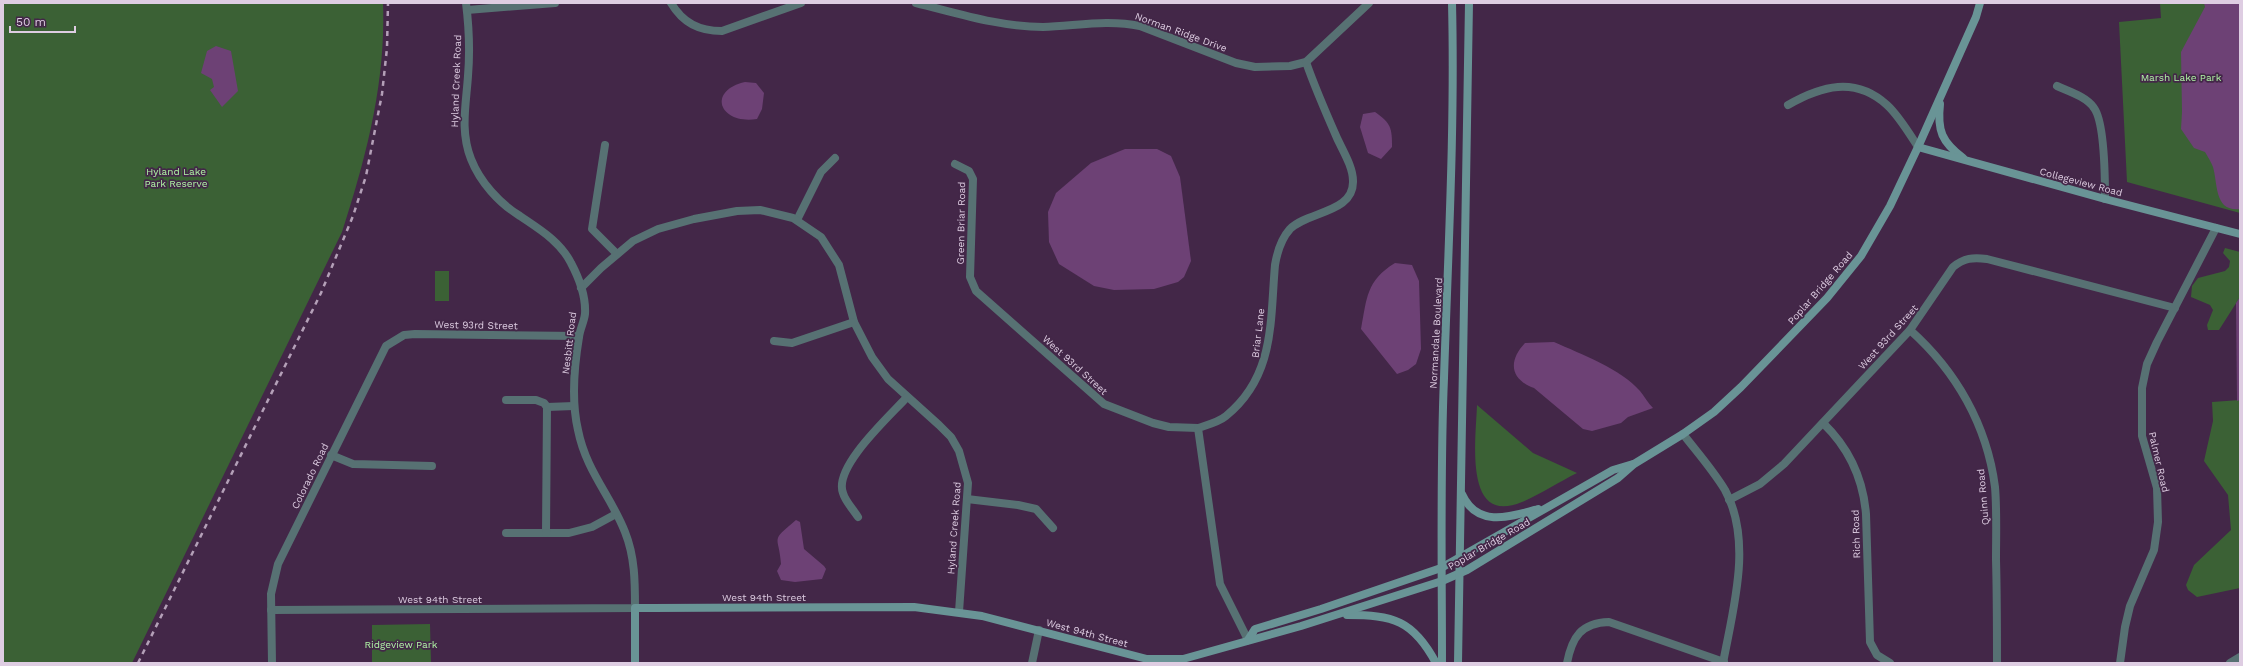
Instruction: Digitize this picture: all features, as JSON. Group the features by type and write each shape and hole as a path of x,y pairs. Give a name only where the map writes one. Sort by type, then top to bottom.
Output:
{"street":[{"path":"467,7 555,3"},
{"path":"671,3 685,21 696,28 708,31 722,31 801,3"},
{"name":"Norman Ridge Drive","path":"916,3 1012,25 1043,27 1112,22 1127,23 1140,26 1236,63 1255,66 1290,66 1306,62"},
{"path":"1306,62 1369,3"},
{"name":"Normandale Boulevard","path":"1442,663 1441,568 1444,379 1454,77 1452,3"},
{"path":"1458,663 1458,559 1469,3"},
{"name":"Poplar Bridge Road","path":"1340,614 1442,581 1458,574 1618,478 1634,464 1683,434 1714,412 1741,387 1827,298 1861,256 1890,206 1918,147 1976,17 1980,3"},
{"name":"Hyland Creek Road","path":"467,7 469,49 464,122 465,141 471,159 479,175 490,190 519,216 537,226"},
{"name":"Briar Lane","path":"1198,428 1225,417 1252,390 1266,361 1269,345 1277,253 1290,230 1300,222 1341,204 1348,198 1352,190 1352,172 1316,92 1306,62"},
{"path":"2057,86 2074,93 2094,106 2100,119 2105,199"},
{"path":"1788,105 1820,90 1834,87 1863,91 1876,97 1888,106 1918,147"},
{"path":"1940,99 1939,126 1942,136 1951,148 1965,160"},
{"path":"605,145 592,228 617,254"},
{"name":"Collegeview Road","path":"1918,147 2105,199 2240,234"},
{"path":"797,220 821,172 835,158"},
{"name":"Green Briar Road","path":"955,164 963,166 969,171 973,179 970,277 976,291"},
{"name":"Hyland Creek Road","path":"581,288 617,254 647,233 694,219 737,211 760,210 776,212 797,220 821,237 839,265 854,322 872,357 888,378 951,437 959,451 968,483 958,612"},
{"name":"Nesbitt Road","path":"537,226 560,247 571,261 581,288 585,314 579,336 574,382 574,406 578,430 584,452 593,475 625,532 635,572 635,608"},
{"name":"Palmer Road","path":"2120,663 2125,626 2130,606 2154,550 2158,522 2157,488 2142,436 2140,412 2142,388 2147,364 2216,228"},
{"name":"West 93rd Street","path":"1729,500 1747,492 1773,475 1910,330 1932,301 1953,267 1969,258 1987,259 2175,308"},
{"name":"West 93rd Street","path":"976,291 1104,404 1153,423 1169,427 1198,428"},
{"path":"774,341 792,343 854,322"},
{"name":"Quinn Road","path":"1910,330 1939,358 1971,405 1990,459 1995,487 1996,515 1997,663"},
{"name":"West 93rd Street","path":"380,354 394,339 409,335 579,336"},
{"name":"Colorado Road","path":"272,663 272,587 278,564 380,354"},
{"path":"858,517 842,492 844,472 853,456 907,397"},
{"path":"506,400 536,400 544,403 547,407 546,533"},
{"path":"547,407 574,406"},
{"name":"Rich Road","path":"1822,423 1842,444 1852,460 1865,496 1869,634 1872,649 1877,655 1890,663"},
{"path":"1198,428 1220,584 1248,640"},
{"path":"1567,663 1572,642 1579,633 1587,626 1598,622 1609,622 1724,663 1734,606 1738,562 1736,523 1729,500 1716,476 1683,434"},
{"path":"331,455 353,464 432,466"},
{"name":"Poplar Bridge Road","path":"1337,604 1441,568 1613,470 1634,464"},
{"path":"1460,491 1470,509 1499,518 1516,516 1552,504"},
{"path":"967,499 1018,504 1036,509 1053,528"},
{"path":"506,533 569,533 582,531 616,514"},
{"name":"West 94th Street","path":"1248,640 1255,629 1337,604"},
{"name":"West 94th Street","path":"271,610 880,607 958,612 1039,630 1147,659 1186,661 1248,640 1256,640 1340,614"},
{"path":"635,608 635,663"},
{"path":"1340,614 1375,615 1395,620 1415,633 1429,650 1436,663"},
{"path":"1032,663 1039,630"},
{"path":"2230,663 2240,657"}],"green space":[{"name":"Hyland Lake Park Reserve","path":"3,3 383,3 381,62 373,119 359,176 342,232 132,663 3,663"},
{"name":"Marsh Lake Park","path":"2160,3 2240,3 2240,213 2127,182 2119,22 2161,18"},
{"path":"2225,248 2240,252 2240,297 2219,330 2208,330 2207,325 2213,310 2210,305 2191,297 2192,286 2198,278 2225,271 2229,267 2230,261 2223,253"},
{"path":"435,271 449,271 449,301 435,301"},
{"path":"2240,400 2240,588 2197,597 2188,590 2186,585 2194,565 2231,530 2228,495 2204,461 2213,421 2212,402"},
{"path":"1477,405 1533,453 1577,473 1522,502 1503,506 1490,502 1482,491 1477,475 1475,438"},
{"name":"Ridgeview Park","path":"430,624 431,663 372,663 372,625"}],"shaded area":[{"path":"2204,3 2240,3 2240,209 2232,209 2221,202 2213,167 2205,152 2194,148 2181,129 2181,52 2205,7"},
{"path":"216,46 231,51 238,91 222,107 210,90 214,87 212,79 201,73 207,51"},
{"path":"745,82 756,83 764,93 762,109 757,119 744,120 734,117 722,106 722,99 725,92 733,86"},
{"path":"1375,112 1390,126 1392,135 1392,147 1381,159 1368,153 1360,127 1363,114"},
{"path":"1125,149 1157,149 1171,156 1180,177 1191,261 1184,277 1178,282 1154,289 1114,290 1094,286 1059,264 1049,242 1048,212 1056,193 1091,163"},
{"path":"1395,263 1412,265 1419,281 1421,349 1416,364 1408,370 1397,374 1361,329 1369,291 1378,277"},
{"path":"2240,297 2240,400 2237,401 2236,303"},
{"path":"1554,342 1612,369 1632,383 1653,408 1628,417 1621,423 1592,431 1583,429 1534,388 1520,380 1514,369 1516,356 1525,343"},
{"path":"796,520 800,522 804,549 826,569 822,579 795,582 781,580 777,571 781,564 778,543 779,536"}],"railway":[{"path":"138,663 321,293 353,216 366,176 382,94 387,48 388,3"}]}
